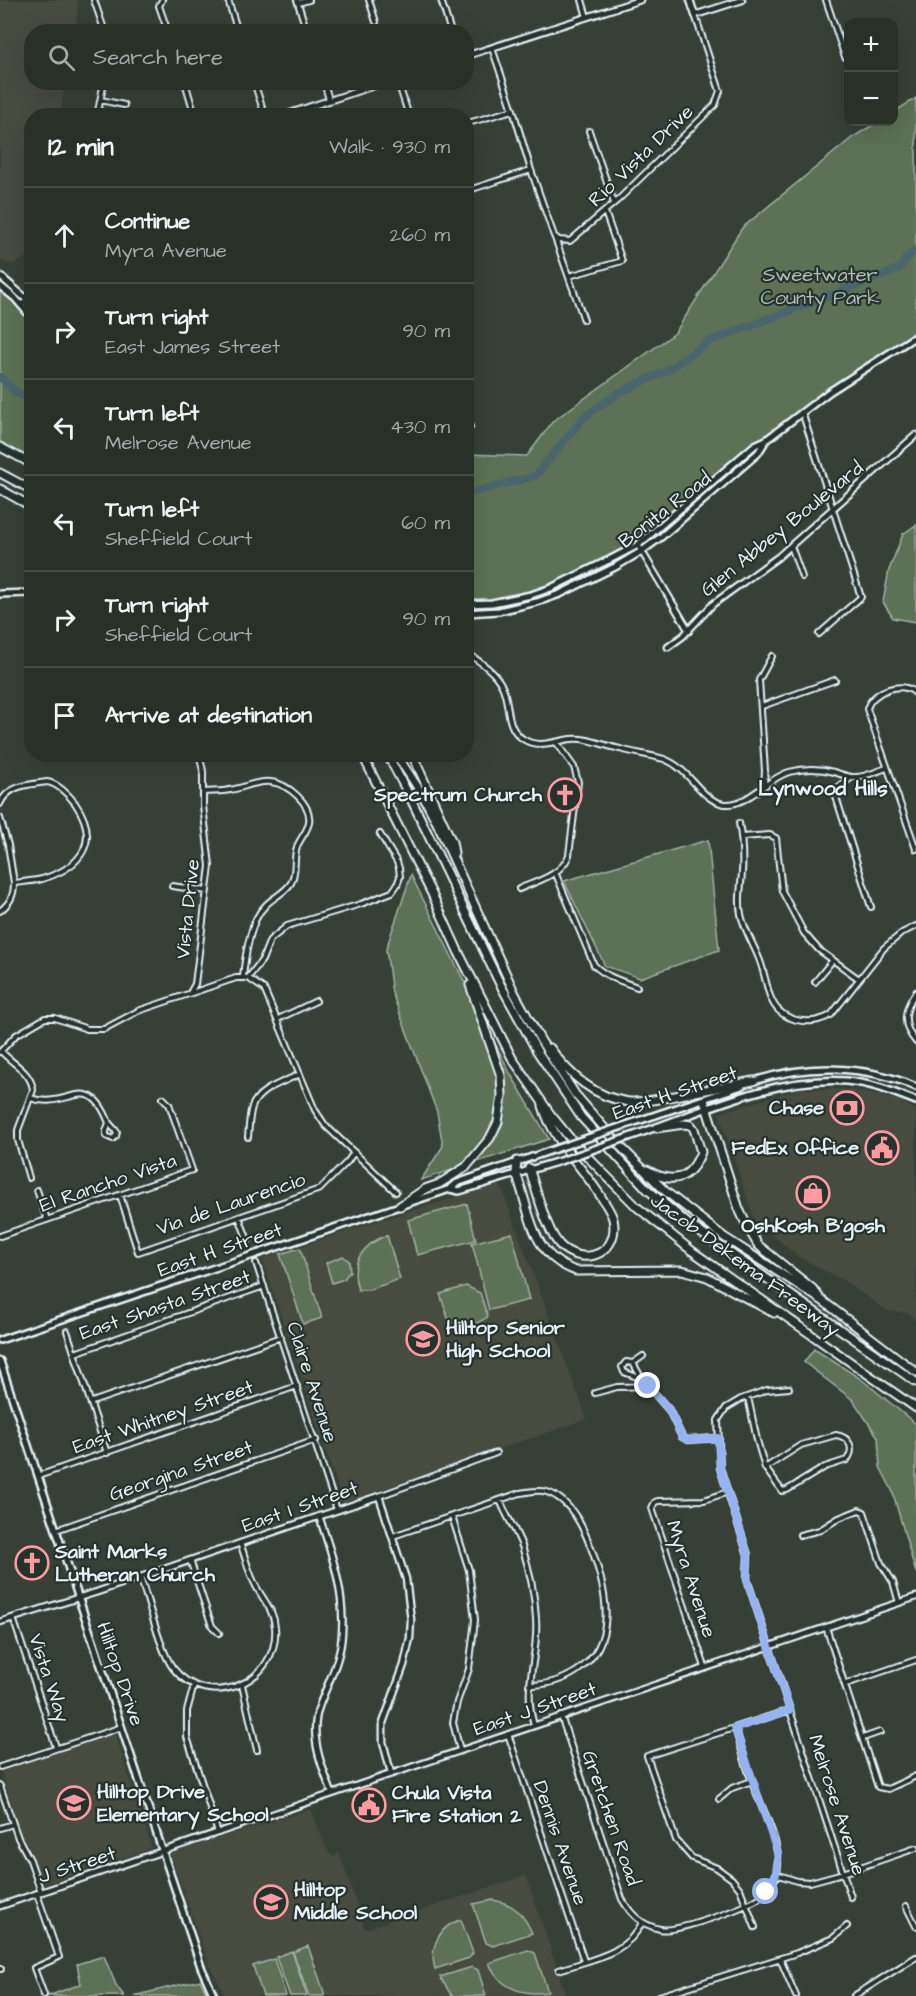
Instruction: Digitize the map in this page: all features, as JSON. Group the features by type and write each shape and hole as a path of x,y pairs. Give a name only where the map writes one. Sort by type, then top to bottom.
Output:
{"highway":[{"path":"0,447 24,457"},
{"path":"0,447 24,460"},
{"path":"0,473 24,486"},
{"path":"0,489 24,502"},
{"name":"Jacob Dekema Freeway","path":"366,762 512,1059 573,1142 637,1207 692,1251 916,1408"},
{"name":"Jacob Dekema Freeway","path":"391,762 499,982 537,1050 581,1117 646,1189 687,1223 916,1382"},
{"path":"401,762 422,794 526,1014 575,1094 618,1144 665,1191 709,1225 822,1301 916,1372"},
{"path":"416,762 452,842 455,861"},
{"path":"400,1206 425,1189 466,1167 490,1138 498,1122 502,1096 501,1076 458,951"},
{"path":"526,1014 556,1057 571,1074 601,1094 628,1102 653,1100 753,1081"},
{"path":"704,1100 739,1209 758,1245 813,1289 822,1301"},
{"path":"529,1168 547,1221 562,1248 578,1256 592,1257 606,1250 613,1236 612,1215 547,1121 541,1101"},
{"path":"618,1144 649,1172 672,1179 680,1178 690,1172 701,1152 691,1125 656,1128"},
{"path":"517,1161 516,1173 539,1243 549,1256 562,1266 576,1270 682,1269 707,1278 802,1329"}],"main road":[{"path":"0,276 24,295"},
{"path":"0,286 24,309"},
{"name":"Bonita Road","path":"474,604 492,603 541,592 638,545 756,445 766,440 828,392 916,336"},
{"name":"Bonita Road","path":"474,613 499,611 537,602 591,579 642,551 758,453 766,440"},
{"path":"0,594 24,593"},
{"name":"East H Street","path":"0,1340 450,1189 457,1183 517,1161 704,1100 753,1081 788,1072 839,1069 885,1075 916,1087"},
{"name":"East H Street","path":"450,1189 459,1191 529,1168 560,1161 762,1091 792,1084 821,1081 862,1083 895,1092 916,1101"},
{"name":"Hilltop Drive","path":"0,1361 201,1967 214,1996"}],"street":[{"path":"94,0 102,24"},
{"path":"162,0 159,6 165,24"},
{"path":"228,0 236,24"},
{"path":"305,24 298,2 309,0"},
{"path":"369,0 376,22"},
{"path":"441,0 448,24"},
{"path":"582,0 587,17"},
{"path":"474,54 640,0"},
{"path":"690,0 695,15 742,0"},
{"path":"826,0 844,57"},
{"name":"Rio Vista Drive","path":"554,236 564,242 575,238 715,105 720,92 695,15"},
{"path":"492,48 531,170 584,320"},
{"path":"99,108 103,90"},
{"path":"187,90 192,108"},
{"path":"257,90 262,108"},
{"path":"326,90 329,100"},
{"path":"312,108 360,90"},
{"path":"400,90 406,108"},
{"path":"101,100 124,105"},
{"path":"474,121 513,110"},
{"path":"589,130 614,203"},
{"path":"474,188 531,170"},
{"path":"569,276 622,261 605,211"},
{"path":"802,412 861,597 819,634"},
{"name":"Glen Abbey Boulevard","path":"669,647 689,630 713,604 778,556 916,435"},
{"path":"638,545 689,630"},
{"path":"791,545 802,576"},
{"path":"764,785 759,680 772,656"},
{"path":"474,658 490,669 502,686 508,705 509,721 515,733 526,741 536,744 584,739 664,759 684,769 708,796 725,804 744,801 764,785 782,775 807,769 859,777 887,768"},
{"path":"762,706 835,680"},
{"path":"916,694 910,688 902,687 876,694 868,703 867,709 916,849"},
{"path":"519,889 555,872 565,863 569,855 578,786 574,767 556,742"},
{"name":"Vista Drive","path":"189,994 195,984 210,859 204,819 201,762"},
{"path":"851,777 838,787 835,794 871,907"},
{"path":"0,804 5,795 14,788 52,782 71,797 85,817 88,834 84,850 70,865 42,879 14,883"},
{"path":"203,792 222,791 261,782 275,783 290,790 305,804 309,814 308,828 296,849 293,877 285,890 271,898 257,917 245,951 243,977"},
{"path":"0,818 8,845 14,883 14,892 9,904 0,911"},
{"path":"739,823 742,837 741,915 761,962 770,996 783,1014 797,1021 809,1022 822,1020 835,1012 889,942 916,926"},
{"path":"248,978 262,960 270,939 287,926 392,892 400,877 399,868 380,834"},
{"path":"742,837 770,835 776,838 780,882 785,900 806,936 832,961 859,979"},
{"path":"555,872 594,965 602,973 637,987"},
{"path":"172,886 207,891"},
{"path":"815,982 832,961"},
{"path":"29,1178 18,1140 18,1130 33,1090 30,1078 0,1052 16,1035 45,1018 55,1018 87,1029 104,1029 138,1011 243,977 264,989 316,1112 325,1125 396,1192"},
{"path":"916,992 908,1004 906,1018 908,1031 916,1042"},
{"path":"278,1019 316,1001"},
{"path":"248,1137 252,1107 257,1099 272,1087 300,1074"},
{"path":"30,1098 46,1102 78,1094 90,1096 100,1103 109,1123"},
{"name":"El Rancho Vista","path":"0,1236 192,1170 169,1104 163,1098"},
{"name":"Via de Laurencio","path":"120,1195 138,1252 320,1189 354,1152"},
{"path":"37,1190 46,1220"},
{"path":"239,1217 248,1241"},
{"name":"Claire Avenue","path":"256,1263 338,1510"},
{"name":"East Shasta Street","path":"75,1353 264,1286"},
{"path":"67,1331 107,1453"},
{"path":"92,1402 281,1337"},
{"path":"642,1379 624,1372 622,1367 626,1362 633,1363 643,1356"},
{"path":"633,1363 642,1379 669,1410 682,1437 688,1440 718,1438"},
{"name":"East Whitney Street","path":"38,1476 297,1386"},
{"path":"595,1393 617,1388 648,1386"},
{"name":"Melrose Avenue","path":"789,1388 766,1390 729,1406 721,1413 718,1423 720,1468 748,1555 747,1580 851,1897"},
{"path":"748,1397 765,1468 776,1486 782,1491 825,1467 844,1462 850,1456 850,1445 848,1440 841,1435 820,1438 801,1445 765,1468"},
{"name":"Georgina Street","path":"56,1530 315,1440"},
{"name":"East I Street","path":"0,1622 338,1510 496,1454"},
{"path":"393,1536 519,1493 547,1492 565,1503 587,1537 601,1574 606,1625 602,1640 590,1660 572,1674 554,1682 529,1685"},
{"name":"Myra Avenue","path":"705,1667 652,1508 658,1501 704,1500 728,1492"},
{"path":"379,1496 406,1579 411,1620 404,1665 383,1723 383,1742 390,1773"},
{"path":"500,1500 521,1545 535,1607 536,1633 529,1685 529,1707 534,1725"},
{"path":"800,1535 820,1530 859,1510 864,1512 881,1563 893,1582 899,1603"},
{"path":"319,1516 338,1578 342,1620 340,1650 320,1703 315,1724 316,1744 332,1793"},
{"path":"452,1517 469,1570 474,1618 469,1669 457,1702 453,1723 460,1750"},
{"path":"140,1577 168,1659 179,1673 194,1684 216,1690 242,1685 258,1674 267,1663 275,1644 275,1632 272,1612 254,1584 240,1543"},
{"path":"190,1560 212,1626 219,1634"},
{"name":"East J Street","path":"164,1851 916,1597"},
{"name":"Vista Way","path":"13,1618 56,1747"},
{"path":"826,1627 879,1788 888,1789 916,1776"},
{"path":"846,1684 914,1661"},
{"path":"194,1684 186,1720 187,1737 218,1833"},
{"path":"242,1685 257,1750"},
{"path":"755,1927 740,1889 729,1876 717,1868 692,1858 676,1840 647,1756 790,1710"},
{"name":"Gretchen Road","path":"561,1716 622,1899 631,1914 642,1923"},
{"path":"0,1767 122,1726"},
{"path":"559,1970 624,1947 637,1933 642,1923 669,1930 746,1905 766,1892 776,1874 778,1854 735,1728"},
{"path":"863,1738 880,1732"},
{"name":"Dennis Avenue","path":"508,1734 584,1961"},
{"path":"719,1799 732,1788 752,1781"},
{"path":"0,1786 13,1824 30,1860 59,1957 34,1968 44,1995"},
{"path":"0,1828 13,1824"},
{"path":"776,1874 797,1881 810,1882 916,1848"},
{"name":"J Street","path":"0,1906 164,1851"},
{"path":"906,1906 916,1926"},
{"path":"659,1996 780,1959 833,1938 847,1926"},
{"path":"854,1996 916,1957"},
{"path":"780,1959 796,1996"}],"shaded area":[{"path":"0,0 78,0 76,24 24,24 24,90 64,90 62,108 24,108 24,259 12,265 0,261"},
{"path":"799,1089 848,1089 899,1100 916,1110 916,1322 909,1313 887,1311 844,1281 797,1256 754,1219 719,1113"},
{"name":"Hilltop Senior High School","path":"500,1184 587,1419 343,1503 262,1259"},
{"name":"Hilltop Drive Elementary School","path":"115,1733 152,1848 45,1884 21,1834 1,1772"},
{"name":"Hilltop Middle School","path":"311,1809 329,1854 335,1857 339,1852 365,1929 526,1875 566,1996 226,1996 210,1967 170,1854"}],"green space":[{"name":"Sweetwater County Park","path":"916,98 916,336 829,392 762,445 659,535 630,555 545,596 513,604 474,608 474,454 527,456 553,421 675,333 742,228 853,137 871,126 898,126 898,109"},
{"path":"0,280 24,300 24,459 0,447"},
{"path":"916,525 916,622 893,618 883,602 889,570 903,534"},
{"path":"708,840 719,950 640,978 605,966 564,881"},
{"path":"411,875 510,1073 549,1139 421,1180 443,1146 437,1112 392,993 386,949"},
{"path":"467,1204 476,1240 417,1255 408,1220"},
{"path":"512,1233 529,1300 489,1310 472,1243"},
{"path":"387,1235 400,1279 368,1290 358,1290 355,1271 360,1256 371,1244"},
{"path":"300,1248 322,1318 303,1324 280,1254"},
{"path":"343,1256 349,1261 350,1271 344,1279 332,1283 326,1263"},
{"path":"466,1286 480,1293 488,1317 470,1327 458,1327 448,1318 440,1294"},
{"path":"814,1349 861,1379 916,1424 916,1573 892,1490 880,1467 878,1437 853,1400 804,1362"},
{"path":"493,1900 517,1910 532,1933 493,1946 486,1943 473,1904"},
{"path":"461,1920 473,1953 469,1958 435,1969 433,1954 438,1939 447,1927"},
{"path":"308,1946 324,1996 309,1996 293,1952"},
{"path":"528,1950 535,1953 548,1992 529,1993 512,1988 499,1979 489,1963"},
{"path":"292,1951 307,1996 290,1996 276,1957"},
{"path":"104,1956 116,1985 124,1996 48,1996 81,1984 77,1964"},
{"path":"274,1959 286,1996 263,1996 253,1966"},
{"path":"472,1967 478,1970 486,1996 452,1996 440,1977"},
{"path":"200,1980 208,1996 133,1996"}],"waterway":[{"path":"474,492 535,476 585,416 620,392 668,370 708,342 899,269 908,256 916,251"},
{"path":"0,377 17,393 24,396"}],"place":[{"name":"Spectrum Church","path":"565,795"},
{"name":"Chase","path":"847,1108"},
{"name":"FedEx Office","path":"882,1148"},
{"name":"OshKosh B'gosh","path":"813,1193"},
{"name":"Hilltop Senior High School","path":"423,1339"},
{"name":"Saint Marks Lutheran Church","path":"32,1563"},
{"name":"Hilltop Drive Elementary School","path":"74,1803"},
{"name":"Chula Vista Fire Station 2","path":"369,1805"},
{"name":"Hilltop Middle School","path":"271,1902"}],"district":[{"name":"Lynwood Hills","path":"823,788"}],"route":[{"path":"648,1386 669,1410 685,1440 718,1438 720,1468 748,1555 747,1580 790,1710 735,1728 778,1854 778,1868 766,1892"}]}
